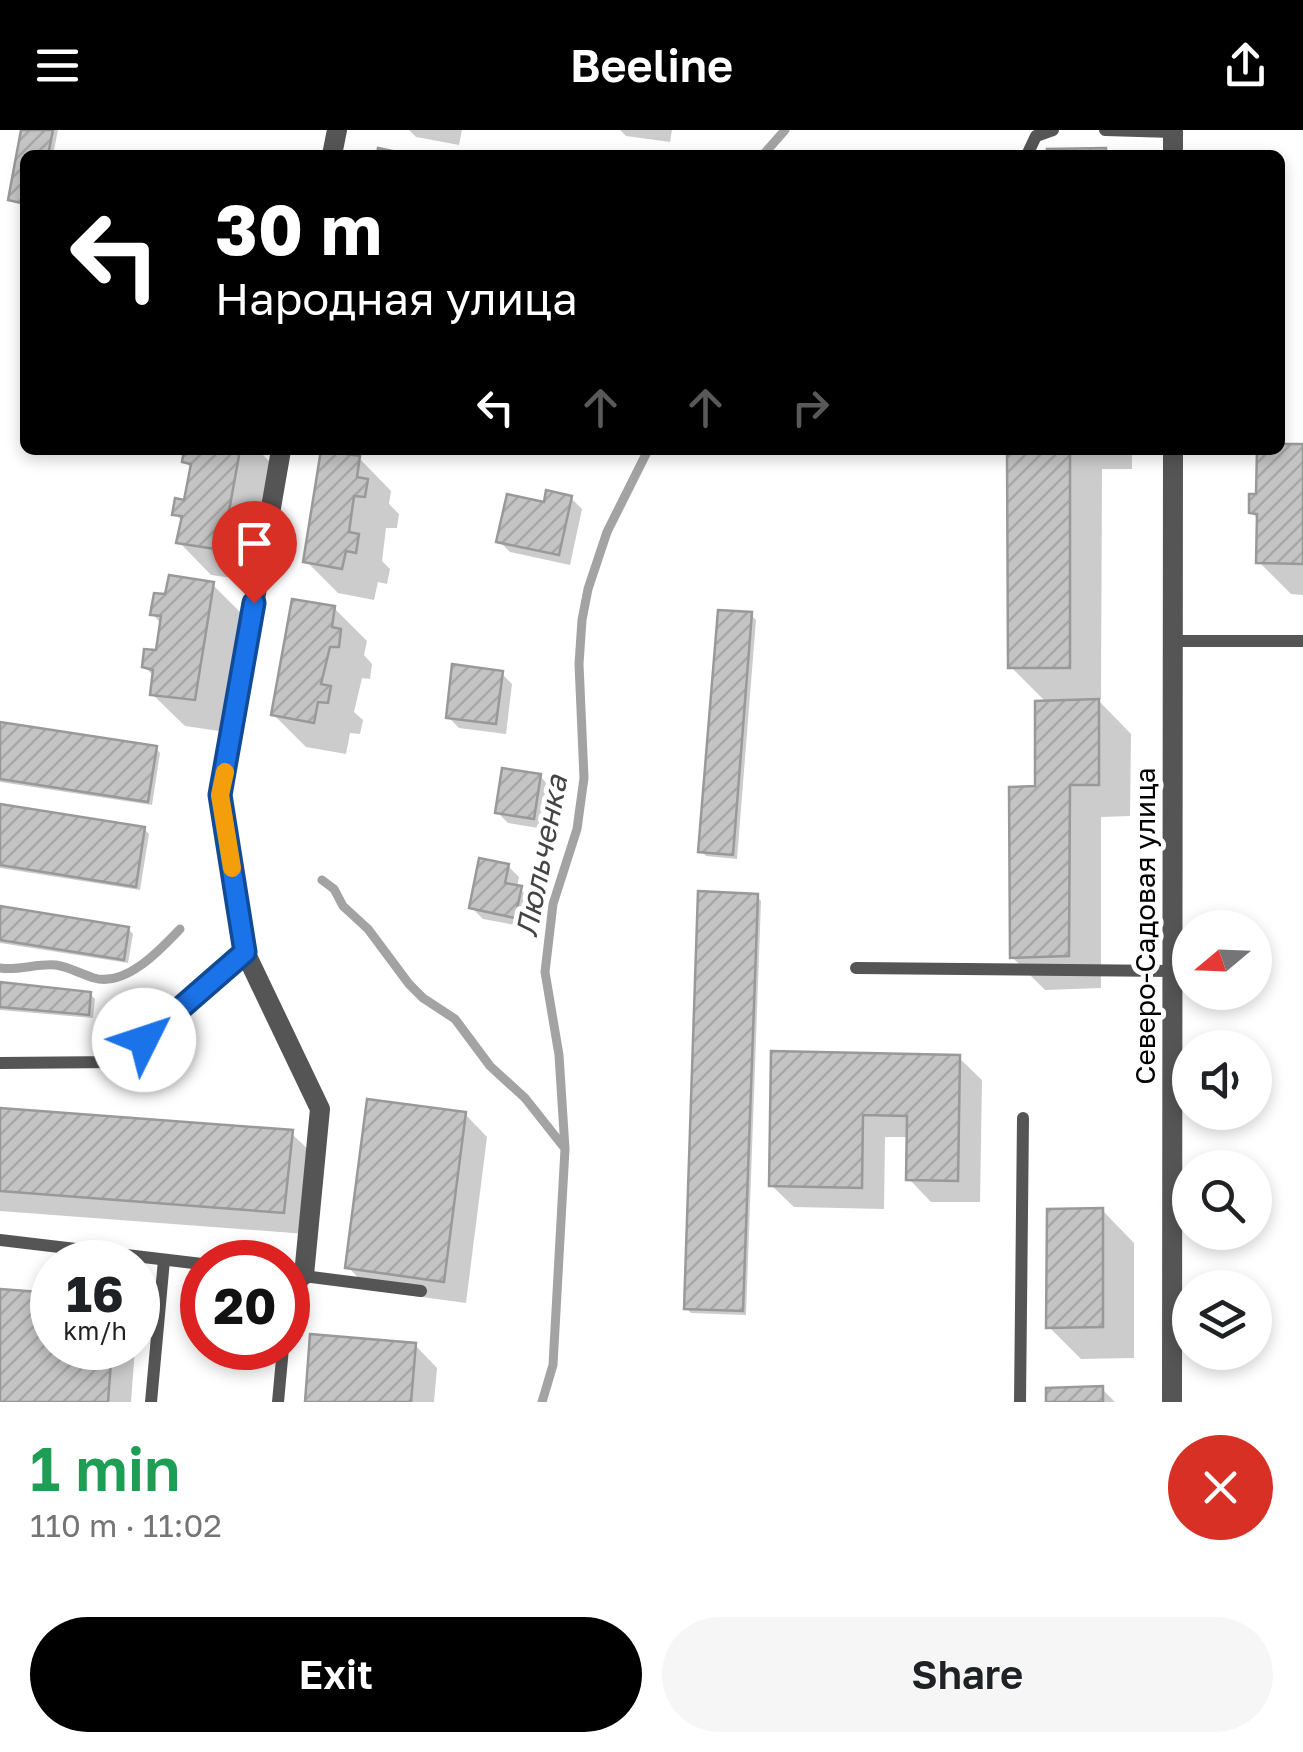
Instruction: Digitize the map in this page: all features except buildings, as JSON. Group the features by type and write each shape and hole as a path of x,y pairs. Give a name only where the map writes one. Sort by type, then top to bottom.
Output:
{"street":[{"path":"281,455 220,795 245,952 320,1109 301,1240"},
{"name":"Северо-Садовая улица","path":"1172,910 1173,455"},
{"name":"Северо-Садовая улица","path":"1172,1010 1172,1402"}],"lane":[{"path":"1029,150 1036,136 1053,130"},
{"path":"1106,130 1173,131"},
{"path":"1173,641 1303,641"},
{"path":"0,1064 118,1062 245,952"},
{"path":"856,968 1172,971"},
{"path":"1020,1402 1022,1118"},
{"path":"0,1240 180,1262"},
{"path":"152,1402 164,1260"},
{"path":"310,1276 421,1290"},
{"path":"278,1402 281,1370"}],"waterway":[{"name":"Люльченка","path":"767,150 785,130"},
{"name":"Люльченка","path":"542,1402 553,1365 565,1149 559,1055 545,972 553,904 577,829 584,778 579,664 582,620 607,532 646,455"},
{"path":"322,880 368,929 409,984 455,1019 490,1066 525,1098 563,1146"},
{"path":"0,968 56,965 94,978 118,977 142,965 180,929"}],"slow traffic":[{"path":"225,772 220,795 232,868"}],"route":[{"path":"144,1040 245,952 220,795 254,603"}]}
